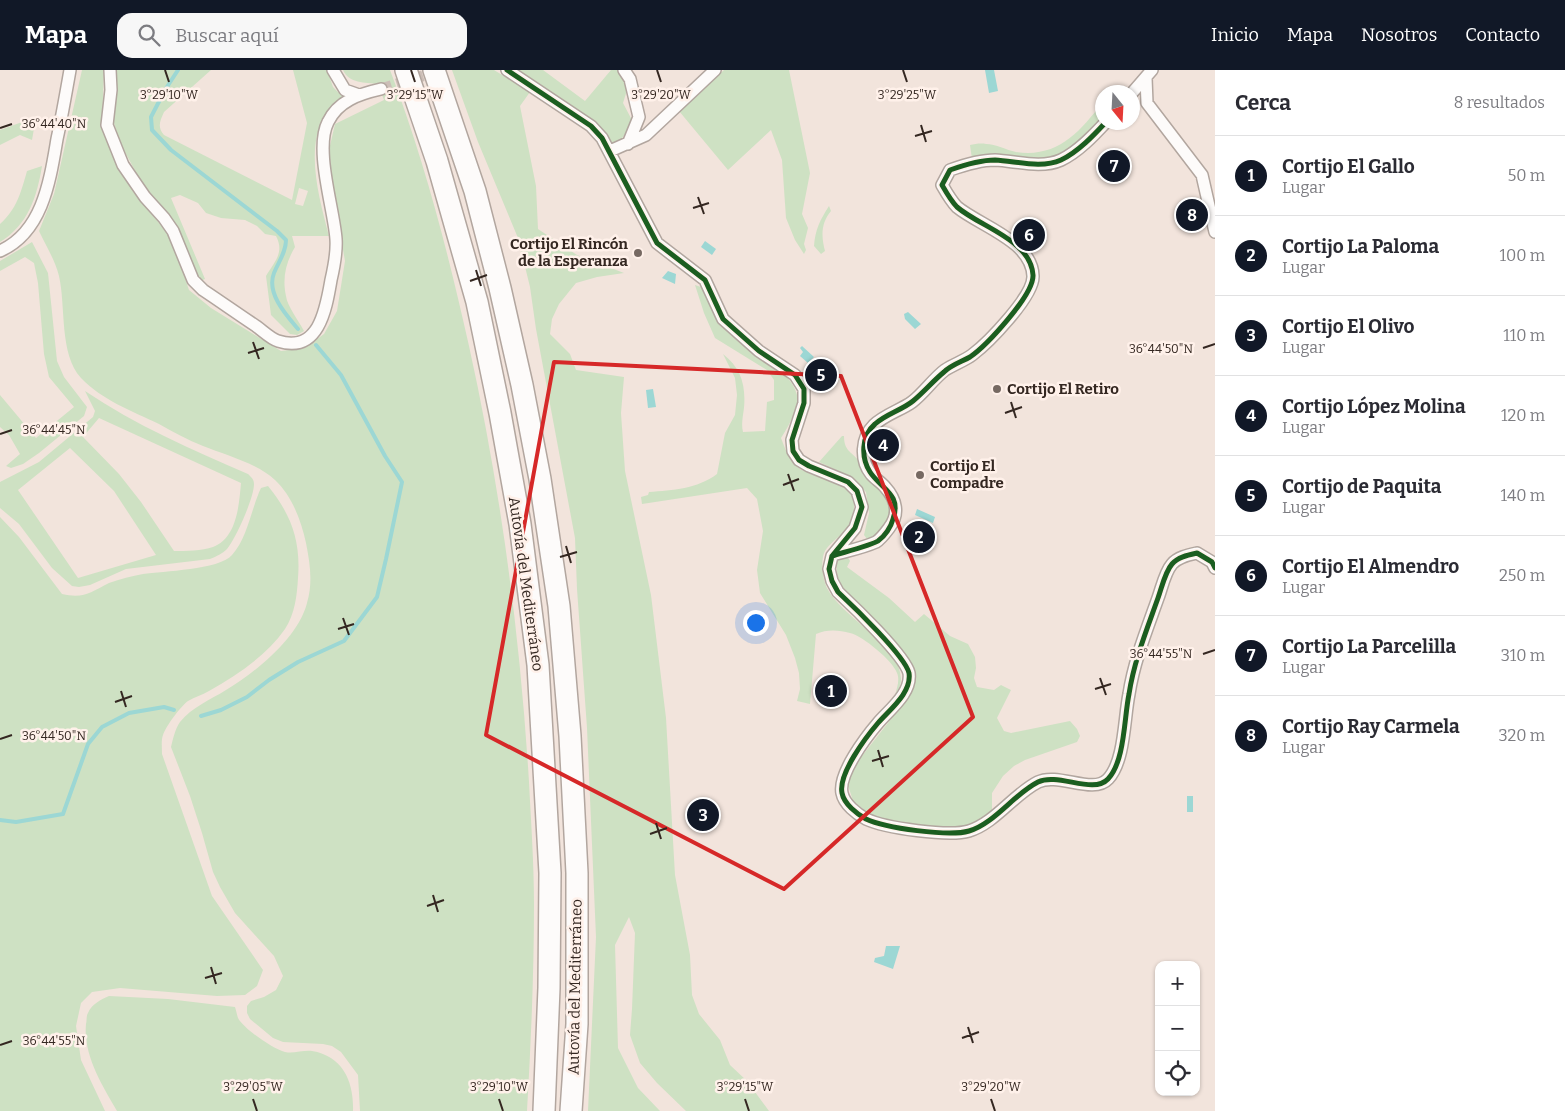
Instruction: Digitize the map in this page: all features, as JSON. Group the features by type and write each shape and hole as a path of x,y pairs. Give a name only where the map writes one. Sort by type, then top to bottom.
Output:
{"highway":[{"name":"Autovía del Mediterráneo","path":"406,70 437,161 477,302 500,413 521,534 538,665 550,873 549,988 544,1111"},
{"name":"Autovía del Mediterráneo","path":"434,70 475,191 502,298 522,385 540,478 559,606 570,736 577,873 577,1024 571,1111"}],"street":[{"path":"0,251 28,230 44,199 50,179 70,70"},
{"path":"110,70 111,90 106,125 123,165 145,197 164,218 173,232 193,280 203,290 277,341 293,343 310,338 320,324 326,310 336,255 336,238 327,194 323,144 327,124 338,108 359,94 380,89"},
{"path":"333,70 345,90 359,94"},
{"path":"507,70 592,126 602,138 657,244 705,280 723,319 759,351 795,375 804,389 804,403 792,440 793,451 799,460 848,482 857,491 862,507 855,528 832,556 829,569 832,581 838,592 900,657 908,672 909,683 902,696 877,724 846,770 842,782 842,794 848,804 867,819 908,829 958,833 970,830 990,819 1040,781 1054,779 1097,785 1108,780 1119,757 1129,692 1139,653 1165,578 1172,564 1184,556 1197,553 1212,562 1215,568"},
{"path":"624,70 630,79 639,117 628,144"},
{"path":"610,151 646,135 715,70"},
{"path":"1139,85 1149,74"},
{"path":"1149,74 1148,103 1202,175 1215,232"},
{"path":"832,556 878,541 891,526 895,514 896,502 885,487 871,474 864,459 866,436 874,424 912,402 945,370 970,356 989,340 1001,328 1030,288 1033,277 1031,266 1024,252 1011,241 956,206 942,185 950,170 966,164 993,160 1046,164 1061,160 1082,145 1098,130"}],"highlighted area":[{"path":"554,362 841,376 973,717 784,889 486,735"}],"green space":[{"path":"82,70 104,70 102,126 114,159 134,193 171,237 189,290 211,308 281,351 305,348 324,334 337,311 345,261 335,204 329,150 335,124 384,100 378,84 353,80 343,70 390,70 414,137 444,241 461,311 491,454 508,563 525,727 534,873 533,982 527,1111 360,1111 358,1075 341,1052 332,1046 323,1044 283,1042 273,1038 250,1019 247,1013 247,1006 251,1001 264,997 276,990 283,976 274,956 235,913 220,887 213,872 190,796 171,747 174,734 185,717 250,674 274,653 295,629 302,616 309,595 310,573 307,550 304,534 291,501 281,486 268,474 250,464 192,441 118,404 89,386 74,368 66,343 59,276 39,231 54,194"},
{"path":"116,70 211,70 164,112 161,118 160,129 164,135 292,200 307,123 293,70 327,70 333,87 343,97 331,109 321,124 315,147 317,186 329,236 292,236 295,247 287,264 285,277 287,300 304,331 297,335 290,334 271,315 266,276 279,252 276,236 265,234 257,226 245,220 221,218 206,213 198,203 180,195 171,198 205,279 200,281 177,226 143,185 121,145 113,120 117,97","holes":["299,188 308,191 303,206 295,204"]},
{"path":"452,70 494,70 530,92 520,106 536,186 538,229 577,255 624,273 597,277 576,283 559,304 552,319 550,334 570,354 576,370 624,377 621,413 625,471 651,595 666,718 675,875 690,955 692,995 699,1014 720,1040 730,1065 747,1081 769,1111 686,1111 657,1083 640,1063 630,1035 635,933 629,917 615,945 618,1048 638,1088 660,1111 588,1111 596,937 587,728 575,538 536,329 530,287 518,238 478,142"},
{"path":"518,70 543,70 585,101 611,70 619,70 628,87 623,103 633,122 621,140 613,143 590,119"},
{"path":"724,70 789,70 810,173 802,214 808,228 804,244 806,250 804,254 795,240 786,218 782,160 771,130 728,170 679,111"},
{"path":"1095,112 1095,128 1063,153 1052,157 1037,160 972,159 970,145 990,144 1016,152 1031,153 1044,151 1066,141 1085,124"},
{"path":"36,117 32,140 20,135 0,145 0,130"},
{"path":"42,166 30,209 18,227 0,242 0,224 11,212 27,171"},
{"path":"829,206 831,211 825,220 823,230 825,251 821,254 814,246 815,240 818,225"},
{"path":"32,242 48,273 57,361 64,377 87,407 84,416 39,453 23,464 11,468 6,466 20,454 9,435 0,427 0,395 36,438 74,407 49,377 44,354 38,283 34,263 25,257 0,271 0,261"},
{"path":"695,285 701,287 715,311 738,339 752,352 782,373 794,386 797,395 797,406 781,438 787,453 795,465 801,470 843,487 854,499 853,516 848,528 829,546 823,555 824,580 835,599 883,644 893,656 899,668 901,681 895,695 898,676 884,656 856,635 842,631 829,631 816,634 810,704 797,701 800,689 799,673 795,658 786,635 760,593 757,570 763,531 757,499 747,488 642,504 641,497 648,495 649,492 693,486 717,474 725,433 735,415 737,395 735,378 723,354 738,371 743,384 743,432 765,431 767,402 774,400 774,380 767,370 715,338"},
{"path":"85,391 144,426 251,477 254,484 248,508 227,549 210,559 126,569 90,585 79,587 72,586 52,568 19,524 0,508 0,482 39,462 93,417 95,411","holes":["99,418 241,483 238,511 232,529 221,543 213,547 194,551 174,551 141,502 119,474 83,437","70,448 114,491 156,555 78,578 18,490"]},
{"path":"844,436 847,448 889,501 891,507 888,521 880,533 872,538 867,539 864,535 869,513 866,492 847,475 819,462"},
{"path":"268,486 283,507 296,540 299,565 296,598 291,617 285,629 260,656 220,685 188,701 167,727 162,742 162,754 212,896 263,970 257,986 245,995 217,996 120,988 92,992 81,1003 76,1026 81,1060 105,1111 0,1111 0,517 19,537 62,594 76,596 92,592 109,583 130,577 203,567 225,560 232,555 242,540 261,488"},
{"path":"846,554 850,561 847,567 889,598 915,622 924,614 950,636 968,644 975,657 976,668 974,678 977,687 994,690 1001,685 1011,690 997,718 1004,731 1011,733 1070,721 1077,729 1080,736 1077,742 1025,760 1014,766 1003,776 992,793 992,810 966,827 929,827 896,823 873,816 853,801 847,782 858,761 902,705 914,683 913,668 903,651 844,591 838,578 836,565 840,557"},
{"path":"109,996 168,999 235,1007 241,1022 252,1033 273,1047 288,1052 312,1051 332,1058 349,1081 353,1111 117,1111 95,1069 87,1047 86,1036 87,1014 92,1007"}],"water":[{"path":"985,70 994,70 998,91 989,93"},
{"path":"705,241 716,249 712,255 701,247"},
{"path":"668,271 676,274 675,284 662,278"},
{"path":"908,312 921,324 915,329 905,319 904,314"},
{"path":"802,346 814,357 808,363 800,356 803,352 800,348"},
{"path":"653,389 656,407 648,408 646,390"},
{"path":"917,509 935,517 933,523 915,515"},
{"path":"1187,796 1193,796 1193,812 1187,812"},
{"path":"886,946 900,946 893,969 874,962 875,958 884,956"}],"waterway":[{"path":"178,70 151,117 152,130 171,150 277,231 286,240 284,253 272,281 275,296 298,329"},
{"path":"201,716 221,710 247,697 269,680 298,662 344,641 377,597 402,482 385,456 341,375 316,345"},
{"path":"0,820 16,822 63,814 88,744 102,727 129,713 164,707 174,710"}],"tunnel":[{"path":"381,89 438,71"}],"cycle path":[{"path":"507,70 591,126 602,138 657,243 705,280 723,319 759,351 795,375 804,389 804,403 792,440 793,451 799,460 848,482 857,491 862,507 855,528 832,556 829,569 832,581 838,592 889,644 909,673 909,680 903,694 867,737 848,766 844,776 842,785 843,797 851,808 866,819 887,826 933,832 960,833 969,831 987,822 1029,787 1038,782 1055,780 1094,785 1108,779 1114,771 1121,751 1131,682 1137,657 1167,571 1177,560 1197,553 1212,562 1215,568"},
{"path":"832,556 878,541 883,537 893,519 895,511 893,498 870,472 865,460 864,447 870,429 879,421 913,401 953,365 970,357 977,351 1018,307 1031,284 1033,275 1030,263 1024,252 1003,235 957,207 951,199 942,185 950,170 989,160 1028,164 1053,163 1067,157 1080,148 1098,130"}],"place":[{"name":"Cortijo La Parcelilla","path":"1114,166"},
{"name":"Cortijo Ray Carmela","path":"1192,215"},
{"name":"Cortijo El Almendro","path":"1029,235"},
{"name":"Cortijo El Rincón de la Esperanza","path":"638,253"},
{"name":"Cortijo de Paquita","path":"821,375"},
{"name":"Cortijo El Retiro","path":"997,389"},
{"name":"Cortijo López Molina","path":"883,445"},
{"name":"Cortijo El Compadre","path":"920,475"},
{"name":"Cortijo La Paloma","path":"919,537"},
{"name":"Cortijo El Gallo","path":"831,691"},
{"name":"Cortijo El Olivo","path":"703,815"}]}
